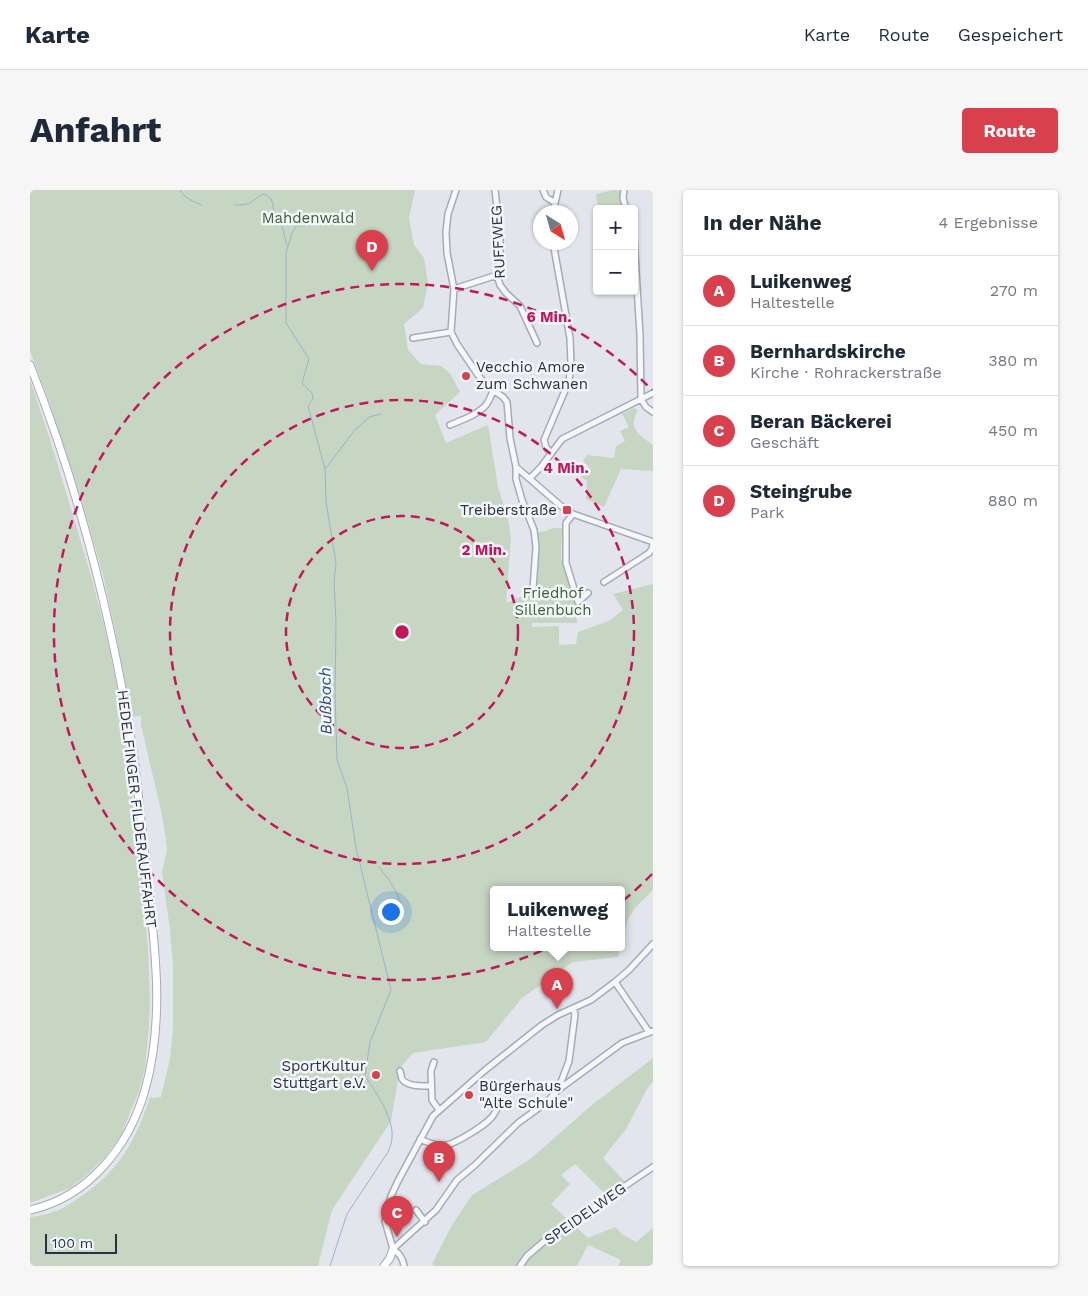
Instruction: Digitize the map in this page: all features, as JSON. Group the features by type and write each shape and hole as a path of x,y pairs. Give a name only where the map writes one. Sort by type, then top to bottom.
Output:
{"main road":[{"name":"HEDELFINGER FILDERAUFFAHRT","path":"30,365 60,448 76,500 113,643 127,717 137,786 155,946 157,995 156,1028 145,1090 126,1136 110,1160 88,1181 51,1204 30,1210"},
{"path":"384,1266 390,1258 393,1249"}],"street":[{"path":"456,190 448,214 446,232 447,253 454,290 452,332 457,344 478,375 487,386 507,402 516,479 534,530 536,547 533,589"},
{"name":"RUFFWEG","path":"494,190 500,235 498,275 500,285 520,306 537,343"},
{"path":"543,190 546,197 554,203 558,190"},
{"path":"624,190 625,205"},
{"path":"551,453 546,447 544,440 569,381 572,356 554,250"},
{"path":"635,250 640,335 641,399 653,412"},
{"path":"454,290 498,275"},
{"path":"412,338 452,332"},
{"path":"450,425 483,408 493,391"},
{"path":"530,478 541,467 562,439 653,393"},
{"path":"516,467 573,514 653,543 649,553 604,582"},
{"path":"573,514 566,523 566,563 578,602 588,593"},
{"path":"404,1266 400,1256 393,1249 387,1229 386,1215 393,1191 433,1116 484,1071 542,1025 558,1015 591,1000 615,982 653,944"},
{"path":"393,1249 425,1222 457,1180 518,1124 547,1102 558,1090 622,1043 651,1032 615,982"},
{"path":"558,1090 569,1061 574,1022 573,1008"},
{"path":"434,1062 431,1071 432,1100 439,1110"},
{"path":"400,1070 404,1082 416,1086 431,1086"},
{"path":"420,1139 430,1144 446,1145 457,1142 488,1121 498,1107"},
{"name":"SPEIDELWEG","path":"520,1266 526,1256 548,1238 653,1167"},
{"path":"416,1210 425,1222"}],"green space":[{"path":"30,190 415,190 409,218 414,245 424,258 428,283 423,308 404,324 408,350 421,364 441,366 450,373 460,392 435,415 446,443 488,425 498,487 508,519 511,537 506,603 527,594 535,586 539,547 537,533 554,528 562,528 562,563 575,602 577,623 532,623 532,627 559,626 559,645 576,644 578,632 609,621 623,610 613,594 653,584 653,890 635,908 628,919 625,931 625,886 490,886 490,951 619,951 618,957 573,962 522,998 486,1042 413,1053 400,1068 391,1121 332,1210 318,1266 30,1266 30,1217 48,1214 62,1208 103,1179 114,1167 131,1142 150,1097 161,1097 170,1059 173,1029 173,966 162,872 167,850 166,840 141,725 141,716 132,717 103,575 79,491 30,351"},
{"path":"620,190 623,205 597,205 596,194"},
{"path":"30,380 50,439 92,579 120,701 141,867 150,1000 145,1068 139,1091 121,1135 105,1157 70,1188 30,1203"},
{"path":"634,408 638,410 634,422 636,431 653,445 653,471 621,469 604,507 586,499 587,481 581,477 589,467 583,461 587,455 614,458 616,446 625,441 620,431 629,427 622,414"},
{"path":"653,1058 653,1082 648,1087 626,1129 603,1158 627,1184 608,1197 575,1164 561,1175 570,1184 551,1204 588,1238 615,1227 623,1235 636,1242 653,1228 653,1266 618,1266 621,1260 588,1245 577,1266 434,1266 432,1264 452,1225 472,1195 529,1160 592,1105"}],"waterway":[{"name":"Bußbach","path":"180,190 187,197 202,205"},
{"name":"Bußbach","path":"235,205 247,204 262,194 266,195 271,199 273,208 281,222 287,246"},
{"name":"Bußbach","path":"305,226 313,214"},
{"name":"Bußbach","path":"301,226 297,225 292,233 286,253 286,323 309,359 302,383 312,393 313,399 308,406 325,469 326,502 336,563 334,582 337,760 347,788 356,848 391,990 370,1042 365,1076 387,1113 392,1130 391,1143 388,1152 347,1214 330,1266"},
{"path":"326,468 354,431 369,417 381,414"},
{"path":"379,867 388,878 400,900 404,914"}],"place":[{"name":"Steingrube","path":"372,271"},
{"name":"Vecchio Amore zum Schwanen","path":"466,376"},
{"name":"Treiberstraße","path":"567,510"},
{"name":"Luikenweg","path":"557,1009"},
{"name":"SportKultur Stuttgart e.V.","path":"376,1075"},
{"name":"Bürgerhaus \"Alte Schule\"","path":"469,1095"},
{"name":"Bernhardskirche","path":"439,1182"},
{"name":"Beran Bäckerei","path":"397,1237"}],"park label":[{"name":"Mahdenwald","path":"308,218"},
{"name":"Friedhof Sillenbuch","path":"553,602"}]}
